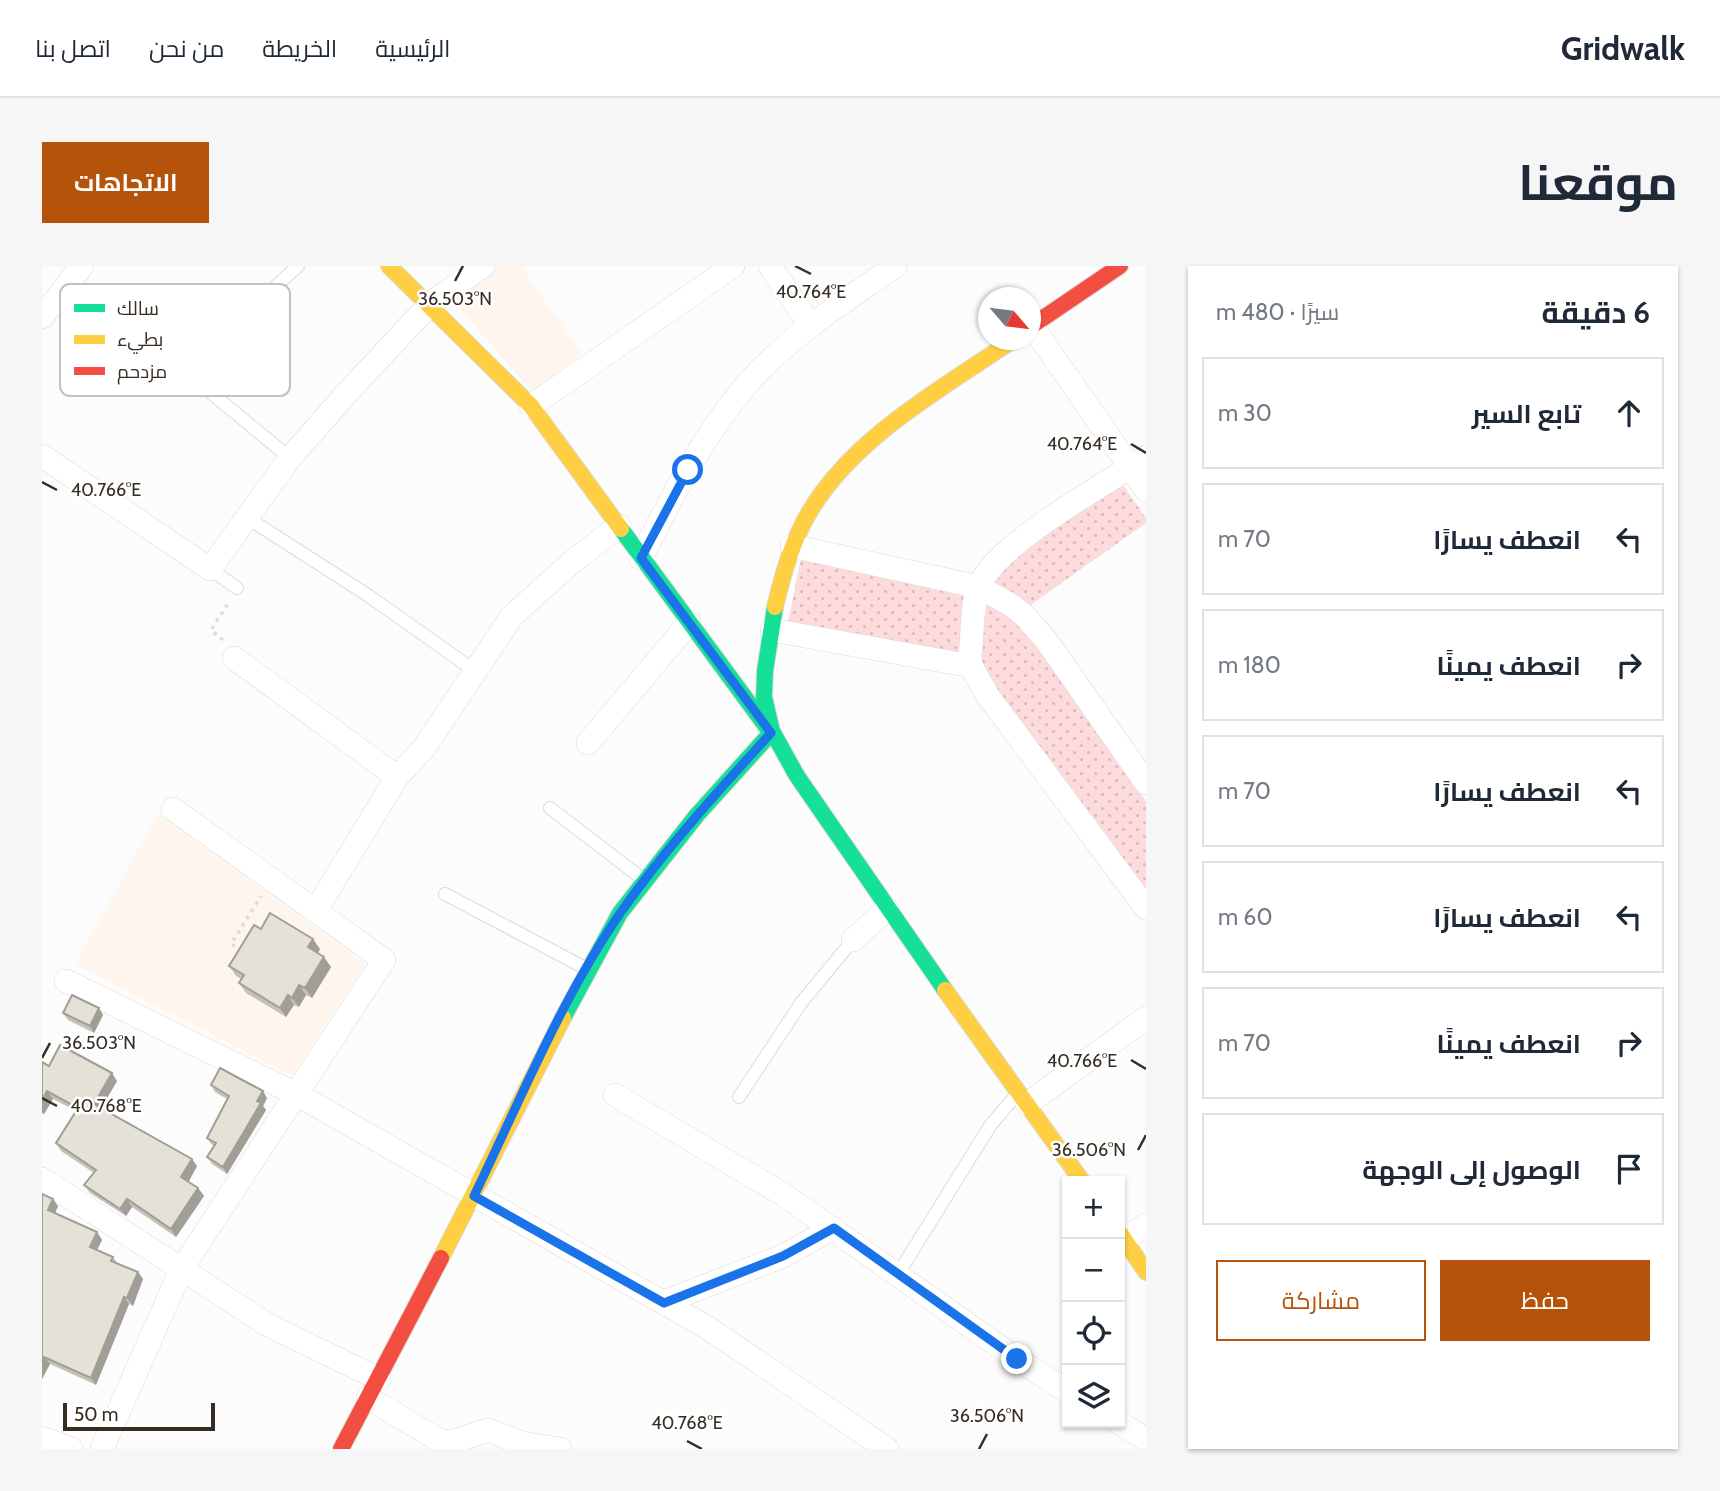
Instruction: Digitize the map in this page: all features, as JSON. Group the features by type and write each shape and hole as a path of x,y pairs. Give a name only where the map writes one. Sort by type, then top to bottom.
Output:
{"street":[{"path":"68,284 82,266"},
{"path":"388,266 430,304 531,406 771,733 887,909 1078,1176"},
{"path":"42,456 210,569 289,458 430,304 483,266"},
{"path":"531,406 733,266"},
{"path":"770,266 811,326"},
{"path":"641,558 688,470 728,408 757,374 811,326 895,266"},
{"path":"1041,319 1120,266"},
{"path":"42,317 60,294"},
{"path":"1041,339 1138,462 1146,490"},
{"path":"771,733 764,698 772,629 792,546 811,509 842,469 866,447 999,350"},
{"path":"1138,462 1012,548 979,587 970,656 971,666 988,696 1146,908"},
{"path":"316,910 397,778 424,748 512,616 572,562 619,526"},
{"path":"792,546 979,587 1011,605 1034,625 1146,783"},
{"path":"588,743 689,623"},
{"path":"772,629 971,666"},
{"path":"234,658 397,778"},
{"path":"341,1449 474,1196 587,969 620,913 696,815 771,733"},
{"path":"102,1449 181,1270 384,960 173,809"},
{"path":"853,940 887,909"},
{"path":"66,981 298,1095 708,1328 887,1449"},
{"path":"1023,1098 1146,1018"},
{"path":"615,1095 784,1195 1007,1353 1062,1388"},
{"path":"42,1179 181,1270 373,1389 439,1440 452,1442 488,1430 522,1443 560,1449"},
{"path":"1125,1235 1146,1225"},
{"path":"664,1303 783,1256 834,1228"},
{"path":"1124,1239 1146,1272"},
{"path":"1125,1427 1146,1439"},
{"path":"42,1438 71,1449"}],"lane":[{"path":"279,284 299,266"},
{"path":"215,396 289,458"},
{"path":"246,517 369,596 475,671"},
{"path":"210,569 237,588"},
{"path":"550,808 645,881"},
{"path":"445,894 587,969"},
{"path":"739,1097 801,1003 853,940"},
{"path":"898,1274 990,1126 1023,1098"}],"path":[{"path":"234,658 232,648 211,629 237,588"},
{"path":"249,955 231,944 271,880"}],"shaded area":[{"path":"499,266 521,266 582,354 532,392 453,301"},
{"path":"1121,482 1146,518 1146,523 1029,606 990,582 997,570"},
{"path":"801,558 971,591 959,655 788,622"},
{"path":"987,602 1005,610 1031,634 1146,801 1146,896 979,667"},
{"path":"158,813 366,964 292,1076 75,965"}],"building":[{"path":"270,913 313,939 308,947 324,957 305,988 299,985 292,998 288,995 280,1008 239,983 244,975 229,966 254,925 261,929"},
{"path":"72,995 99,1008 90,1026 63,1013"},
{"path":"60,1045 112,1073 94,1104 192,1159 181,1177 198,1188 171,1229 127,1199 120,1209 84,1185 96,1170 56,1143 78,1108 47,1091 42,1100 42,1062 49,1066"},
{"path":"220,1068 263,1091 257,1101 261,1103 223,1167 207,1157 216,1143 207,1138 229,1096 211,1085"},
{"path":"42,1194 53,1199 48,1210 97,1232 90,1247 113,1257 111,1261 138,1272 127,1298 124,1297 91,1378 44,1357 42,1361"}],"traffic: fast":[{"path":"563,1018 620,913 697,815 771,733 621,529"},
{"path":"775,607 765,671 764,697 772,731 797,776 945,990"}],"traffic: slow":[{"path":"389,266 531,406 621,529"},
{"path":"775,607 798,534 829,484 851,459 902,415 998,350"},
{"path":"945,990 1078,1176"},
{"path":"441,1258 563,1018"},
{"path":"1124,1239 1146,1272"}],"traffic: jam":[{"path":"1041,320 1120,266"},
{"path":"341,1449 441,1258"}],"route":[{"path":"688,470 641,558 771,733 696,815 620,913 564,1013 474,1196 664,1303 783,1256 834,1228 1017,1359"}]}
